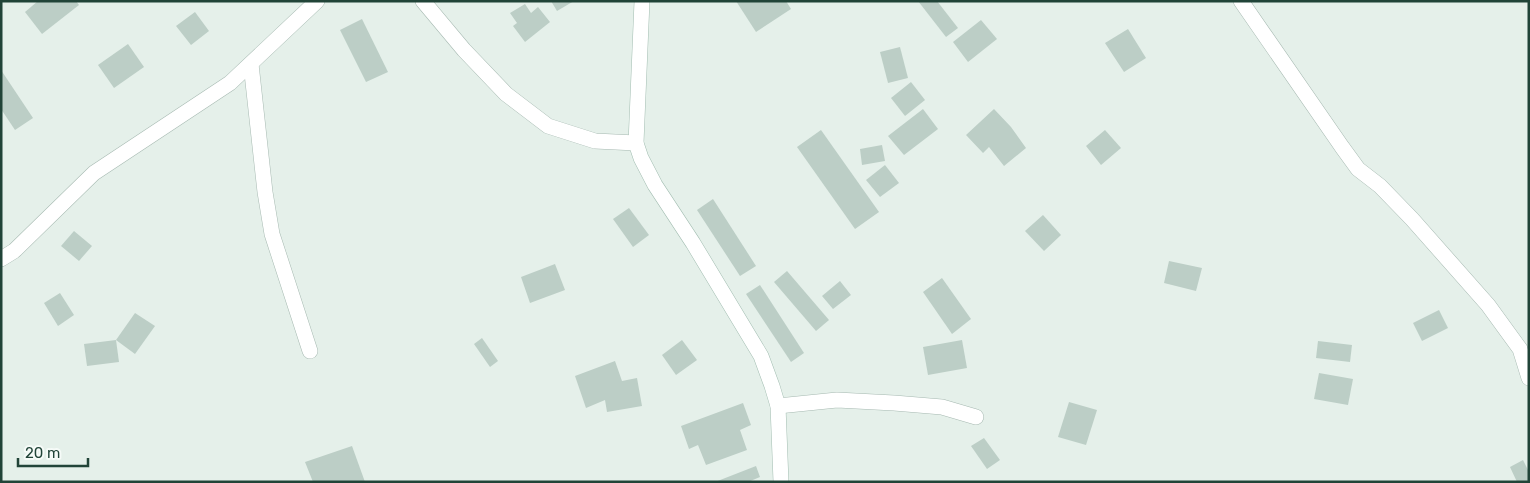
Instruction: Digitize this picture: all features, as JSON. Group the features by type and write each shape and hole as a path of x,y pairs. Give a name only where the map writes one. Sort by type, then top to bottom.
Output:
{"street":[{"path":"1,259 14,251 94,174 230,83 317,1"},
{"path":"423,1 464,50 506,94 548,126 595,141 636,143"},
{"path":"642,1 636,143 641,158 655,185 761,356 778,406 781,482"},
{"path":"1241,1 1358,168 1380,186 1412,218 1488,306 1520,349 1529,378"},
{"path":"251,64 272,234 310,351"},
{"path":"778,406 837,400 894,403 942,406 976,417"}],"building":[{"path":"38,1 76,1 79,5 42,34 25,12"},
{"path":"551,1 574,1 557,11"},
{"path":"736,1 786,1 791,9 756,32"},
{"path":"918,1 937,1 958,28 946,37"},
{"path":"525,4 531,13 538,7 550,22 525,42 513,26 517,23 510,13"},
{"path":"195,12 209,31 191,45 176,26"},
{"path":"362,19 388,72 366,82 340,30"},
{"path":"981,20 997,39 968,62 953,42"},
{"path":"1128,29 1146,58 1124,72 1105,43"},
{"path":"128,44 144,67 114,88 98,65"},
{"path":"900,47 908,78 888,83 880,52"},
{"path":"1,70 33,118 15,130 1,109"},
{"path":"911,82 925,100 905,116 891,98"},
{"path":"923,109 938,129 904,155 888,136"},
{"path":"994,109 1011,127 1026,148 1004,166 989,147 983,153 966,135"},
{"path":"821,130 879,212 855,229 797,147"},
{"path":"1105,130 1121,148 1101,165 1086,146"},
{"path":"882,145 885,161 862,165 860,149"},
{"path":"885,165 899,183 880,197 866,180"},
{"path":"713,199 756,266 740,276 697,210"},
{"path":"629,208 649,235 633,247 613,219"},
{"path":"1043,215 1061,235 1044,251 1025,231"},
{"path":"74,231 92,246 79,261 61,246"},
{"path":"1169,261 1202,268 1196,291 1164,283"},
{"path":"555,264 565,290 530,303 521,277"},
{"path":"787,271 829,320 816,331 774,282"},
{"path":"942,278 971,319 952,334 923,292"},
{"path":"840,281 851,295 833,309 822,296"},
{"path":"760,285 804,353 791,362 746,294"},
{"path":"60,293 74,315 58,326 44,303"},
{"path":"1439,310 1448,328 1422,341 1413,323"},
{"path":"135,313 155,326 135,354 116,340"},
{"path":"482,338 498,361 490,367 474,344"},
{"path":"116,340 119,362 87,366 84,344"},
{"path":"682,340 697,360 676,375 662,355"},
{"path":"962,340 967,368 928,375 923,347"},
{"path":"1318,341 1352,345 1350,362 1316,358"},
{"path":"615,361 622,381 637,378 642,406 607,412 605,400 586,408 575,376"},
{"path":"1319,373 1353,379 1348,405 1314,399"},
{"path":"1069,402 1097,410 1086,445 1058,437"},
{"path":"743,403 751,425 740,430 747,450 706,465 698,445 689,449 681,426"},
{"path":"984,438 1000,460 987,469 971,446"},
{"path":"352,446 365,482 313,482 305,462"},
{"path":"1523,460 1529,472 1529,482 1517,482 1510,467"},
{"path":"756,466 760,477 748,482 715,482"}]}
